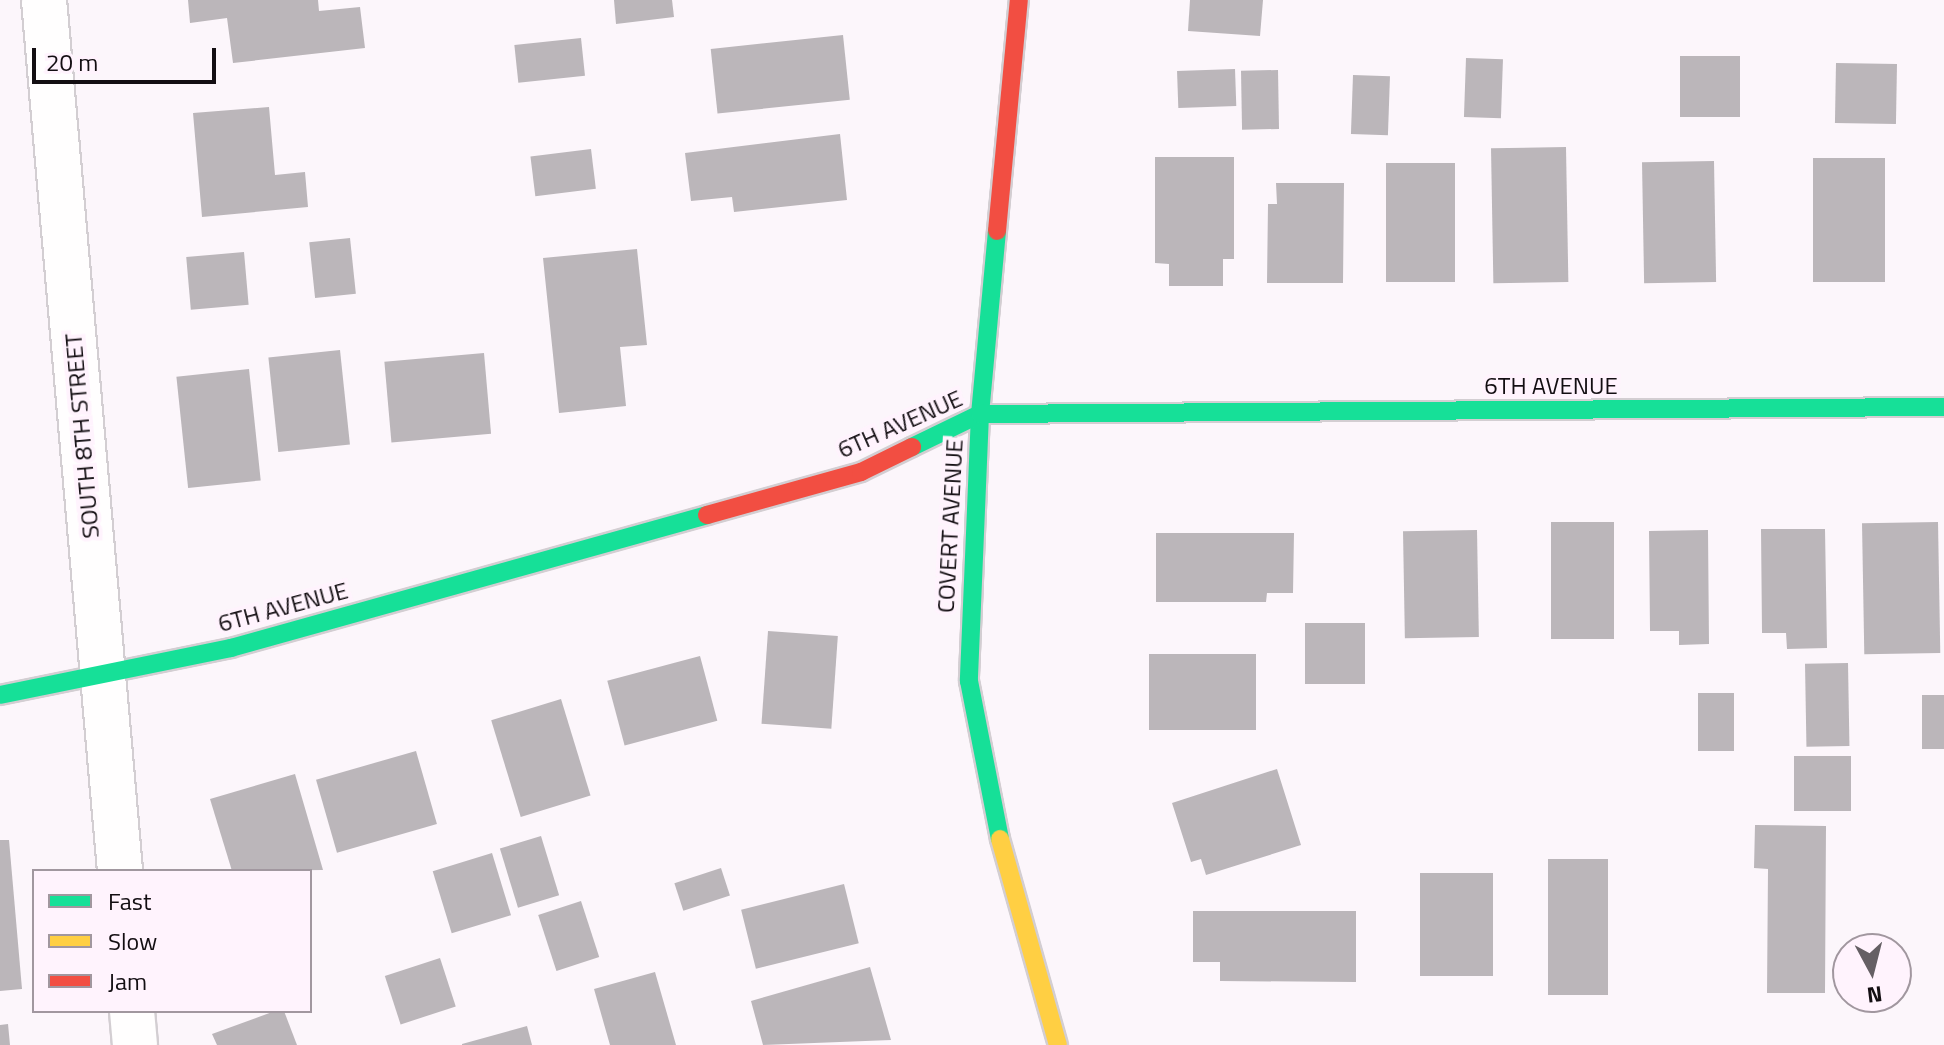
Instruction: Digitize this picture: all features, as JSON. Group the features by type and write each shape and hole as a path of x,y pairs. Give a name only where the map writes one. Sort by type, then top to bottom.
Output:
{"street":[{"name":"SOUTH 8TH STREET","path":"44,0 120,869"},
{"name":"COVERT AVENUE","path":"1019,0 971,538 973,727 1058,1045"},
{"name":"6TH AVENUE","path":"0,695 103,679 861,472 980,414 1944,407"},
{"path":"132,1013 135,1045"}],"building":[{"path":"188,0 318,0 319,11 360,7 365,48 233,63 227,18 190,23"},
{"path":"614,0 672,0 674,17 616,24"},
{"path":"1190,0 1263,0 1260,36 1188,31"},
{"path":"843,35 850,100 718,114 711,49"},
{"path":"581,38 585,76 518,83 514,45"},
{"path":"1680,56 1740,56 1740,117 1680,117"},
{"path":"1466,58 1503,59 1501,118 1464,117"},
{"path":"1836,63 1897,64 1896,124 1835,123"},
{"path":"1235,69 1236,106 1178,108 1177,71"},
{"path":"1278,70 1279,129 1242,130 1241,71"},
{"path":"1353,75 1390,76 1388,135 1351,134"},
{"path":"269,107 275,175 305,172 308,207 202,217 193,113"},
{"path":"840,134 847,200 734,212 732,197 691,201 685,153"},
{"path":"1566,147 1568,282 1493,283 1491,148"},
{"path":"591,149 596,189 535,196 530,156"},
{"path":"1155,157 1234,157 1234,259 1223,259 1223,286 1169,286 1169,264 1155,263"},
{"path":"1813,158 1885,158 1885,282 1813,282"},
{"path":"1714,161 1716,282 1644,283 1642,162"},
{"path":"1386,163 1455,163 1455,282 1386,282"},
{"path":"1276,183 1344,183 1343,283 1267,283 1268,204 1277,204"},
{"path":"350,238 356,294 315,298 309,242"},
{"path":"637,249 647,345 620,347 626,406 559,413 543,258"},
{"path":"244,252 249,305 191,310 186,257"},
{"path":"340,350 350,444 278,452 268,358"},
{"path":"484,353 491,434 391,442 384,362"},
{"path":"249,369 261,480 188,488 176,377"},
{"path":"1551,522 1614,522 1614,639 1551,639"},
{"path":"1938,522 1940,653 1864,654 1862,523"},
{"path":"1761,529 1825,529 1827,648 1787,649 1786,633 1762,633"},
{"path":"1477,530 1479,637 1405,638 1403,531"},
{"path":"1708,530 1709,644 1679,645 1679,631 1650,631 1649,531"},
{"path":"1156,533 1294,533 1293,593 1267,593 1266,602 1156,602"},
{"path":"1305,623 1365,623 1365,684 1305,684"},
{"path":"768,631 838,636 831,729 762,724"},
{"path":"1149,654 1256,654 1256,730 1149,730"},
{"path":"700,656 717,721 625,746 607,681"},
{"path":"1848,663 1849,746 1806,747 1805,664"},
{"path":"1698,693 1734,693 1734,751 1698,751"},
{"path":"1922,695 1944,695 1944,749 1922,749"},
{"path":"561,699 591,796 521,817 491,720"},
{"path":"416,751 437,824 337,853 316,780"},
{"path":"1794,756 1851,756 1851,811 1794,811"},
{"path":"1277,769 1301,845 1206,875 1201,859 1191,862 1172,803"},
{"path":"295,774 323,870 231,869 210,799"},
{"path":"1755,825 1826,826 1825,993 1767,993 1768,869 1754,868"},
{"path":"541,836 559,895 518,908 500,849"},
{"path":"0,840 9,840 22,989 0,991"},
{"path":"492,853 511,915 452,933 433,871"},
{"path":"1548,859 1608,859 1608,995 1548,995"},
{"path":"721,868 730,896 683,911 674,883"},
{"path":"1420,873 1493,873 1493,976 1420,976"},
{"path":"844,884 859,943 756,969 741,910"},
{"path":"581,901 599,957 556,971 538,915"},
{"path":"1193,911 1356,911 1356,982 1220,981 1220,962 1193,962"},
{"path":"440,958 456,1007 401,1024 385,976"},
{"path":"870,967 891,1040 763,1045 751,1001"},
{"path":"655,972 676,1045 610,1045 594,989"},
{"path":"270,1013 285,1013 297,1045 217,1045 212,1034"},
{"path":"8,1024 10,1045 0,1045 0,1025"},
{"path":"527,1026 532,1045 462,1045 462,1044"}],"traffic: fast":[{"path":"997,231 980,414 969,681 1000,839"},
{"path":"912,447 980,414 1944,407"},
{"path":"0,695 231,648 707,515"}],"traffic: slow":[{"path":"1000,839 1058,1045"}],"traffic: jam":[{"path":"997,231 1019,0"},
{"path":"707,515 861,472 912,447"}]}
